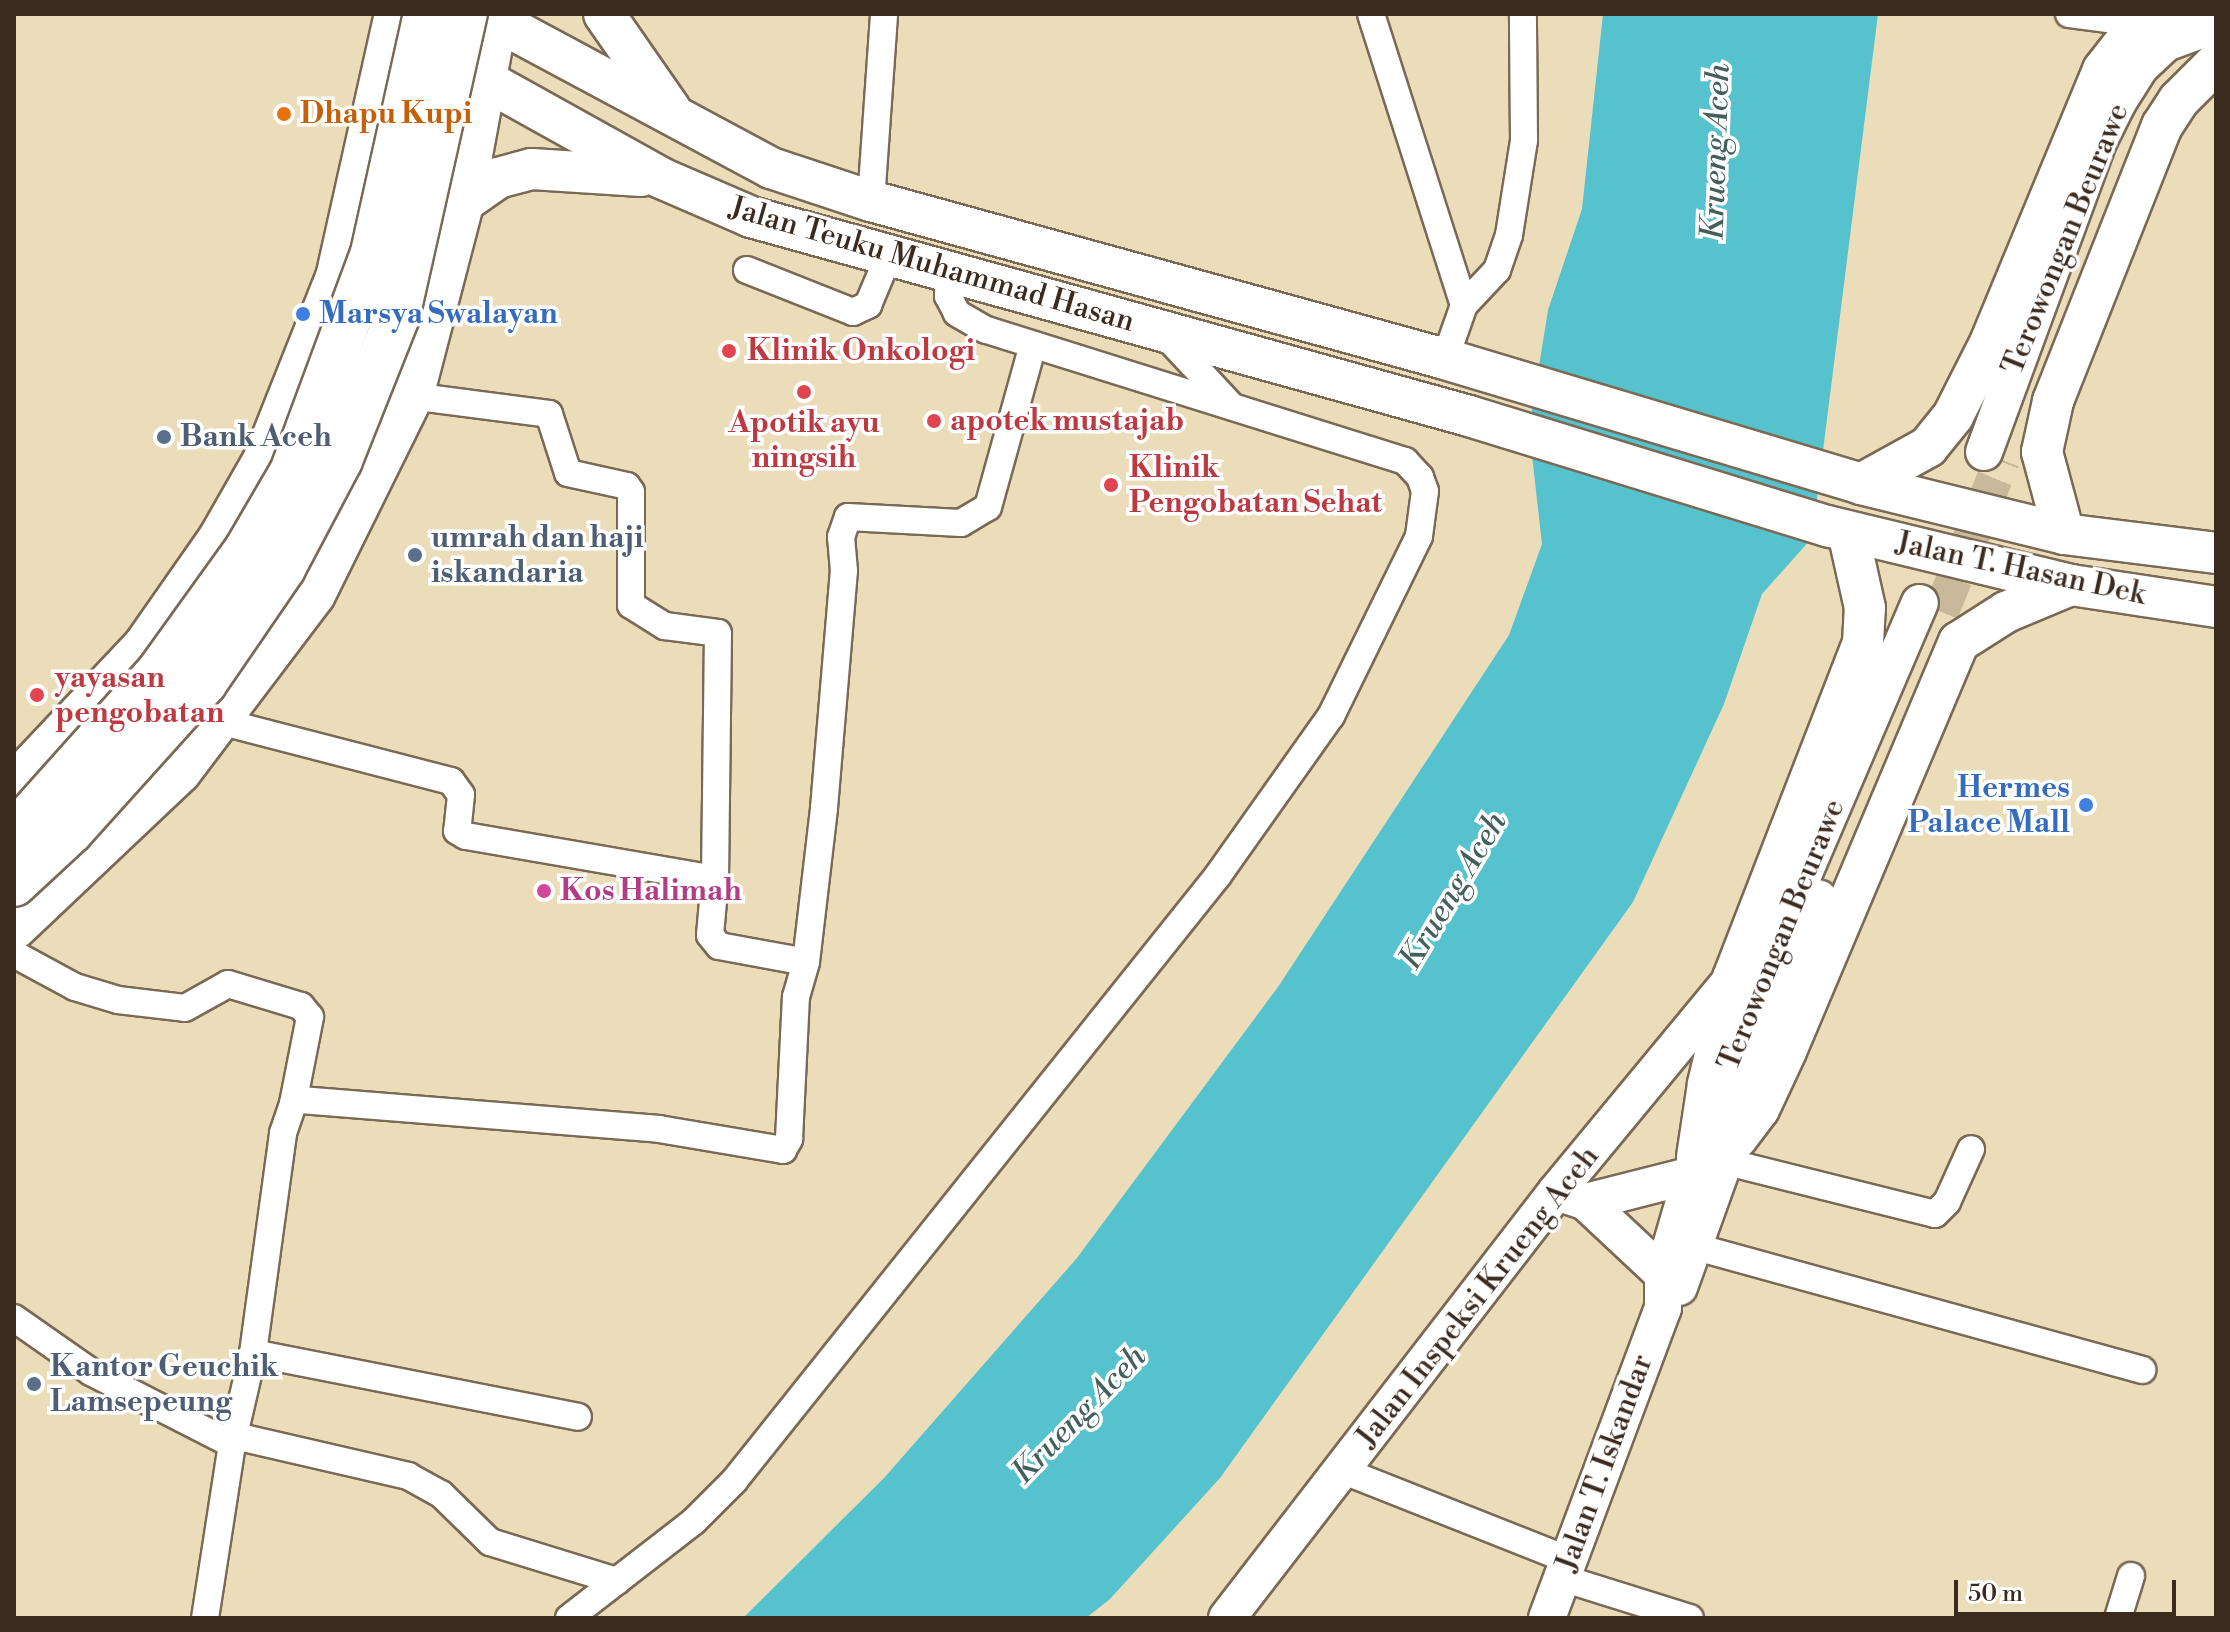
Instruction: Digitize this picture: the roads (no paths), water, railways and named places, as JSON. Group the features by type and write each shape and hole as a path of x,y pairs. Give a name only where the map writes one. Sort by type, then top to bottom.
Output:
{"highway":[{"path":"14,786 145,647 220,540 265,461 338,278 401,15"},
{"path":"14,834 158,673 247,549 292,472 373,253 401,15"},
{"path":"14,927 179,771 313,594 411,396 461,204 483,83 485,16"},
{"path":"14,884 71,831 205,682 283,568 333,474 397,317 485,16"}],"main road":[{"path":"604,14 678,120"},
{"name":"Jalan Teuku Muhammad Hasan","path":"401,15 483,83 661,178 751,217 1469,416 1837,529"},
{"name":"Jalan Teuku Muhammad Hasan","path":"485,16 771,168 871,201 1483,371"},
{"path":"1853,482 1917,456 1953,416 1990,343 2103,70 2128,38 2155,25 2216,24"},
{"path":"2064,534 2043,460 2053,401 2162,126 2179,100 2216,63"},
{"path":"461,204 498,178 532,169 661,178"},
{"path":"949,273 962,225"},
{"name":"Jalan T. Hasan Dek","path":"1483,371 1853,482 2064,534 2216,553"},
{"path":"1713,1158 1708,1084 1733,978 1863,643 1865,608 1837,529"},
{"name":"Jalan T. Hasan Dek","path":"1837,529 2071,585 2216,607"},
{"path":"1713,1158 1759,1109 1959,642 2006,612 2071,585"}],"street":[{"path":"871,201 884,14"},
{"path":"1371,14 1464,305"},
{"path":"1445,359 1464,305 1497,270 1522,177 1523,14"},
{"path":"2069,14 2155,25"},
{"name":"Terowongan Beurawe","path":"2216,24 2166,43 2140,67 2118,102 2098,142 1993,456 2106,185 2153,84 2173,66 2216,50"},
{"path":"747,270 853,312 868,305 889,255"},
{"path":"569,1618 694,1521 778,1428 1219,874 1338,703 1419,536 1425,508 1420,477 1405,461 1228,402 986,330 957,313 948,296 949,273"},
{"path":"1163,332 1228,402"},
{"path":"293,1104 313,1097 659,1129 783,1150 789,1139 796,997 806,962 832,720 841,537 848,517 961,523 981,513 993,497 1033,345"},
{"path":"411,396 549,414 568,473 627,486 631,492 631,605 665,626 718,633 715,879 710,935 719,946 806,962"},
{"name":"Terowongan Beurawe","path":"1676,1277 1774,943 1930,607"},
{"path":"215,720 451,781 461,795 457,831 466,836 715,879"},
{"path":"14,954 75,987 118,1000 185,1008 228,984 309,1010 293,1104 283,1133 253,1353 234,1440 205,1618"},
{"name":"Jalan Inspeksi Krueng Aceh","path":"1227,1618 1344,1471 1571,1197 1733,978"},
{"path":"1571,1197 1713,1158 1935,1214 1947,1202 1971,1149"},
{"path":"1571,1197 1676,1277 2142,1370"},
{"name":"Jalan T. Iskandar","path":"1547,1618 1676,1277"},
{"path":"14,1318 91,1372 234,1440 408,1476 441,1494 490,1542 617,1581"},
{"path":"253,1353 578,1417"},
{"path":"1344,1471 1565,1569 1690,1618"},
{"path":"2118,1618 2131,1576"}],"water":[{"name":"Krueng Aceh","path":"1603,14 1878,14 1812,538 1762,594 1724,704 1633,902 1220,1478 1110,1599 1086,1618 743,1618 884,1478 1077,1258 1278,987 1509,635 1542,544 1529,429 1548,310 1582,209"}],"tunnel":[{"path":"1941,612 2002,460"}],"place":[{"name":"Dhapu Kupi","path":"284,114"},
{"name":"Marsya Swalayan","path":"303,314"},
{"name":"Klinik Onkologi","path":"729,351"},
{"name":"Apotik ayu ningsih","path":"804,392"},
{"name":"apotek mustajab","path":"934,421"},
{"name":"Bank Aceh","path":"164,437"},
{"name":"Klinik Pengobatan Sehat","path":"1111,485"},
{"name":"umrah dan haji iskandaria","path":"415,555"},
{"name":"yayasan pengobatan","path":"37,695"},
{"name":"Hermes Palace Mall","path":"2086,805"},
{"name":"Kos Halimah","path":"544,891"},
{"name":"Kantor Geuchik Lamsepeung","path":"34,1384"}]}
